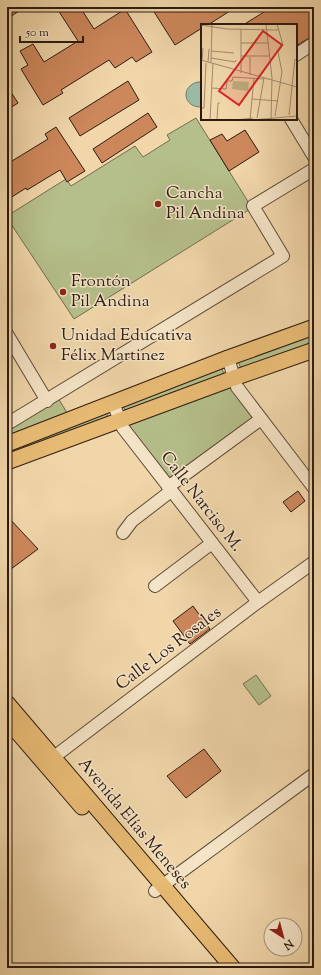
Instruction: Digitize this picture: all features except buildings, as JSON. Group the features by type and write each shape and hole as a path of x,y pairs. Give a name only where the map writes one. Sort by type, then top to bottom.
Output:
{"main road":[{"path":"7,444 228,358 314,327"},
{"path":"7,462 314,350"},
{"name":"Avenida Elías Meneses","path":"7,703 49,761"},
{"name":"Avenida Elías Meneses","path":"7,720 49,761 80,796 158,889 221,968"},
{"name":"Avenida Elías Meneses","path":"158,889 233,968"}],"street":[{"path":"297,54 314,43"},
{"path":"291,120 314,157"},
{"path":"7,424 283,256 253,206 314,169"},
{"path":"7,334 47,401"},
{"path":"228,358 236,386 314,488"},
{"name":"Calle Narciso M.","path":"113,403 123,428 258,602"},
{"path":"123,533 132,521 169,489 261,419"},
{"path":"155,586 212,543"},
{"name":"Calle Los Rosales","path":"49,761 258,602 314,562"},
{"path":"158,889 314,774"}],"green space":[{"path":"196,118 252,208 74,319 7,216 66,179 71,186 135,146 143,157 170,140 167,135"},
{"path":"314,333 314,345 242,371 238,361"},
{"path":"221,367 225,376 126,413 122,403"},
{"path":"230,386 255,419 171,479 128,425"},
{"path":"58,398 69,416 7,440 7,429"},
{"path":"106,411 108,418 7,457 7,449"},
{"path":"256,675 271,696 259,705 243,684"}],"shaded area":[{"path":"201,82 201,107 191,104 186,96 188,88 192,84"}],"place":[{"name":"Cancha Pil Andina","path":"158,204"},
{"name":"Frontón Pil Andina","path":"63,292"},
{"name":"Unidad Educativa Félix Martinez","path":"53,346"}]}
